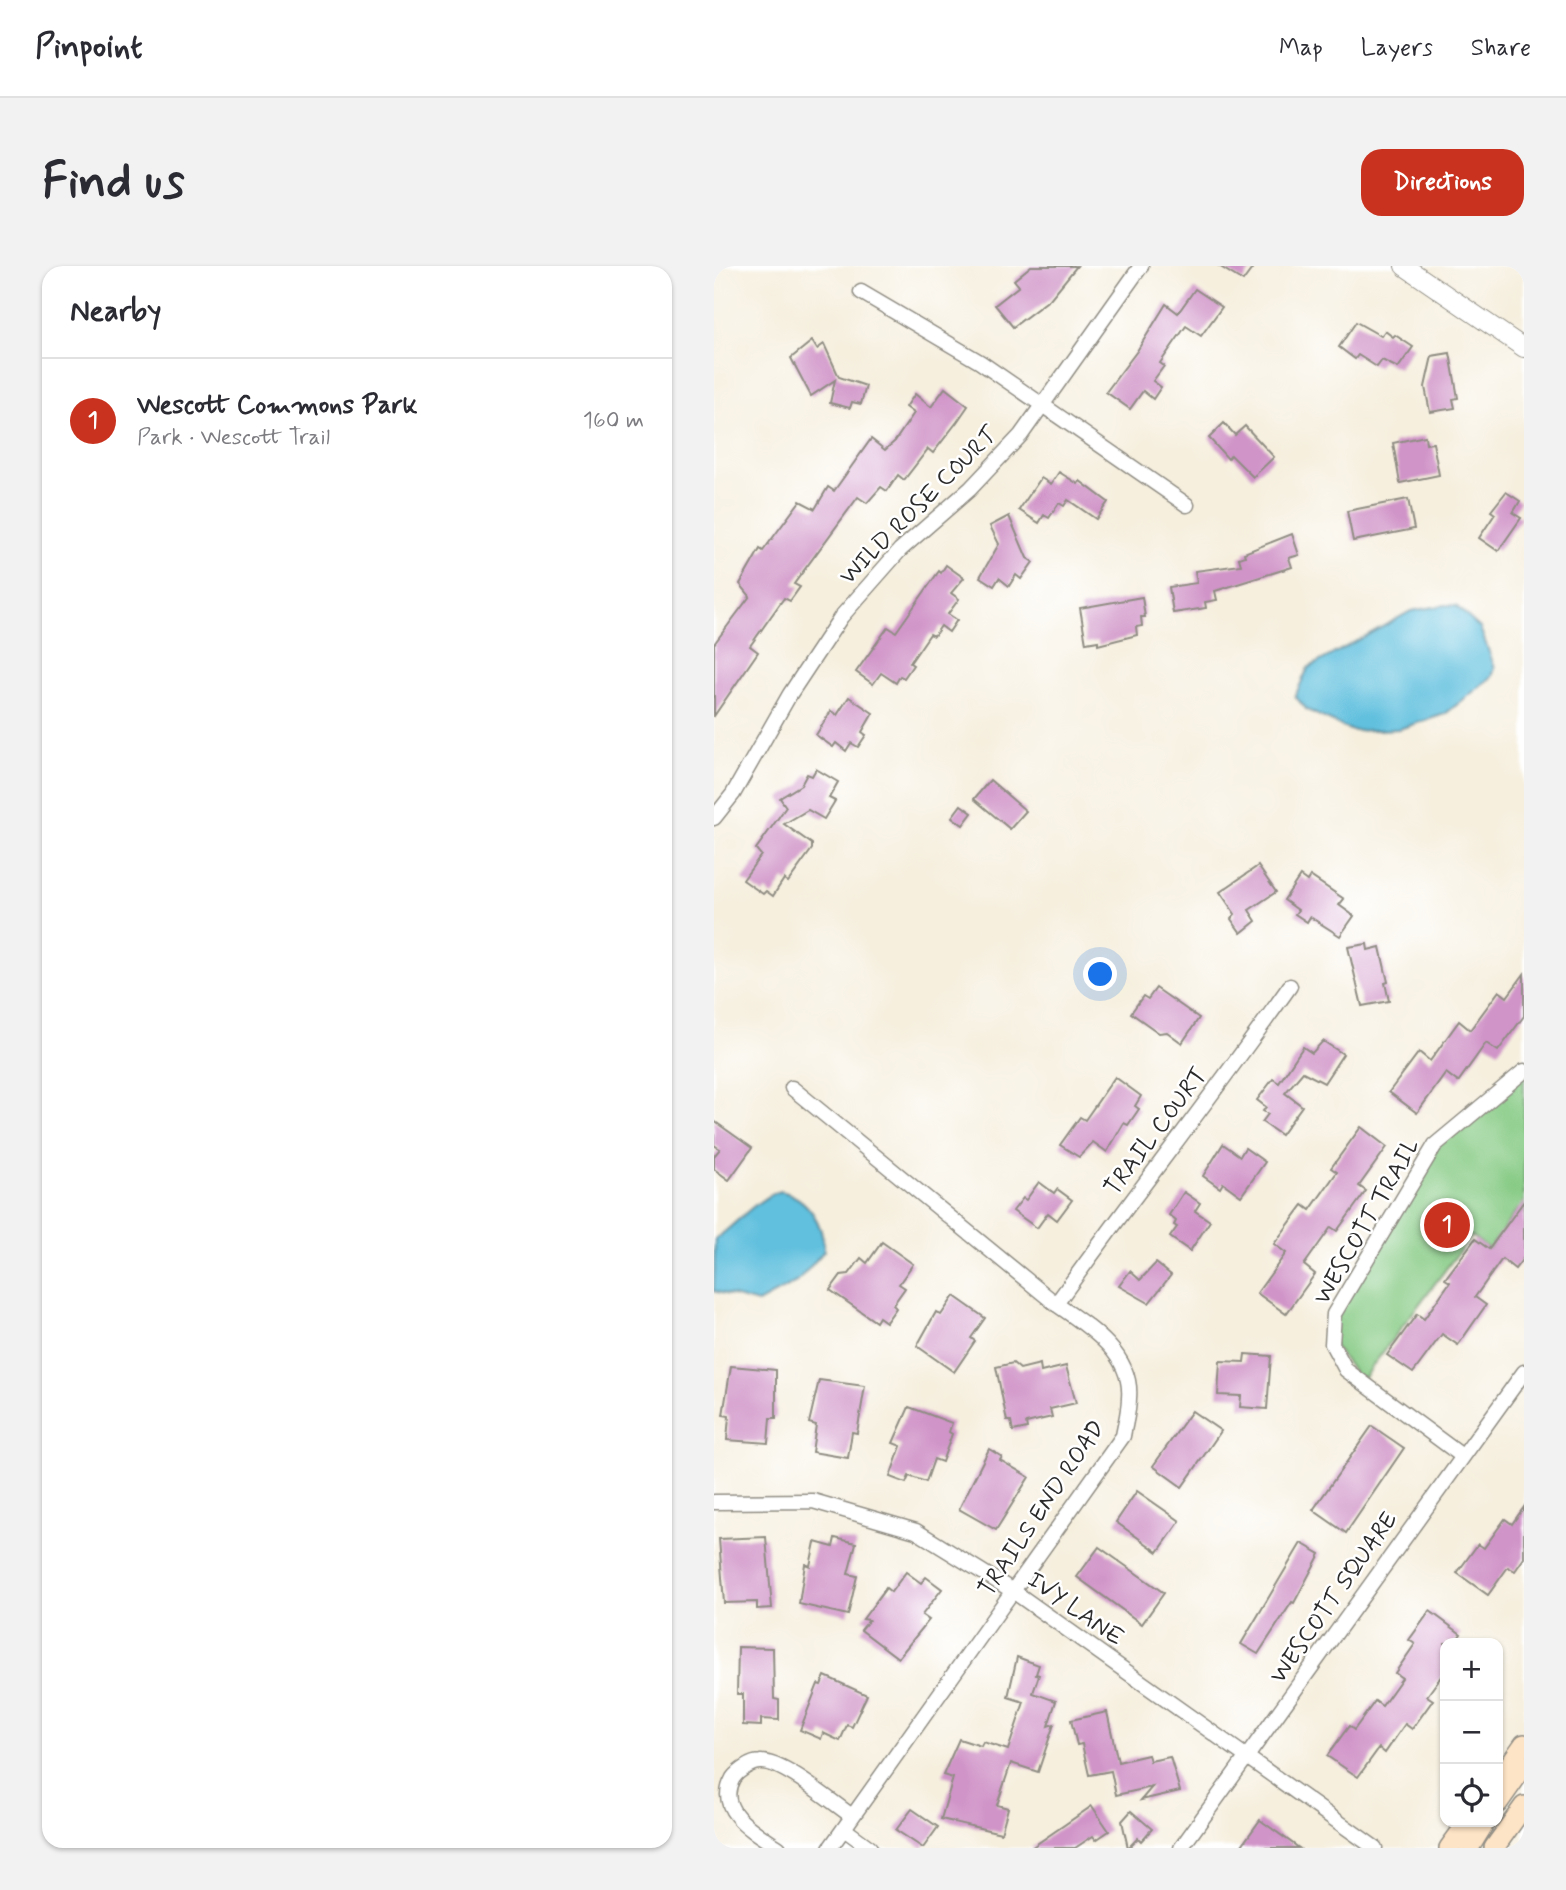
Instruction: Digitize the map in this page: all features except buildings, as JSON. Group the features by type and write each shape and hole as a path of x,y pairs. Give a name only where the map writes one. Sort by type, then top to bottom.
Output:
{"main road":[{"path":"1503,1774 1524,1744"},
{"path":"1503,1796 1524,1766"},
{"path":"1494,1848 1524,1806"},
{"path":"1449,1848 1464,1827"},
{"path":"1469,1848 1482,1827"}],"street":[{"name":"WILD ROSE COURT","path":"714,818 733,794 790,694 841,617 900,550 996,463 1043,405 1141,266"},
{"path":"1404,266 1524,348"},
{"path":"861,292 942,337 1187,505"},
{"name":"TRAIL COURT","path":"1056,1304 1135,1194 1216,1091 1290,986"},
{"name":"WESCOTT TRAIL","path":"1462,1456 1346,1370 1332,1344 1334,1314 1435,1144 1524,1071"},
{"name":"TRAILS END ROAD","path":"792,1088 1056,1304 1095,1331 1120,1359 1130,1395 1123,1436 830,1848"},
{"name":"WESCOTT SQUARE","path":"1181,1848 1524,1372"},
{"name":"IVY LANE","path":"714,1502 813,1502 916,1531 1013,1591 1375,1848"},
{"path":"779,1848 738,1819 728,1807 726,1788 738,1771 760,1762 778,1766 852,1816"},
{"path":"844,1829 870,1848"}],"green space":[{"path":"1524,1071 1524,1214 1517,1210 1489,1249 1471,1236 1361,1381 1332,1344 1334,1314 1435,1145"}],"water":[{"path":"1456,606 1480,628 1495,668 1492,677 1445,714 1399,729 1352,731 1307,710 1295,696 1308,668 1411,611"},
{"path":"780,1191 799,1199 812,1213 821,1231 824,1251 798,1281 758,1303 714,1291 715,1239 754,1206"}],"place":[{"name":"Wescott Commons Park","path":"1447,1225"}]}
